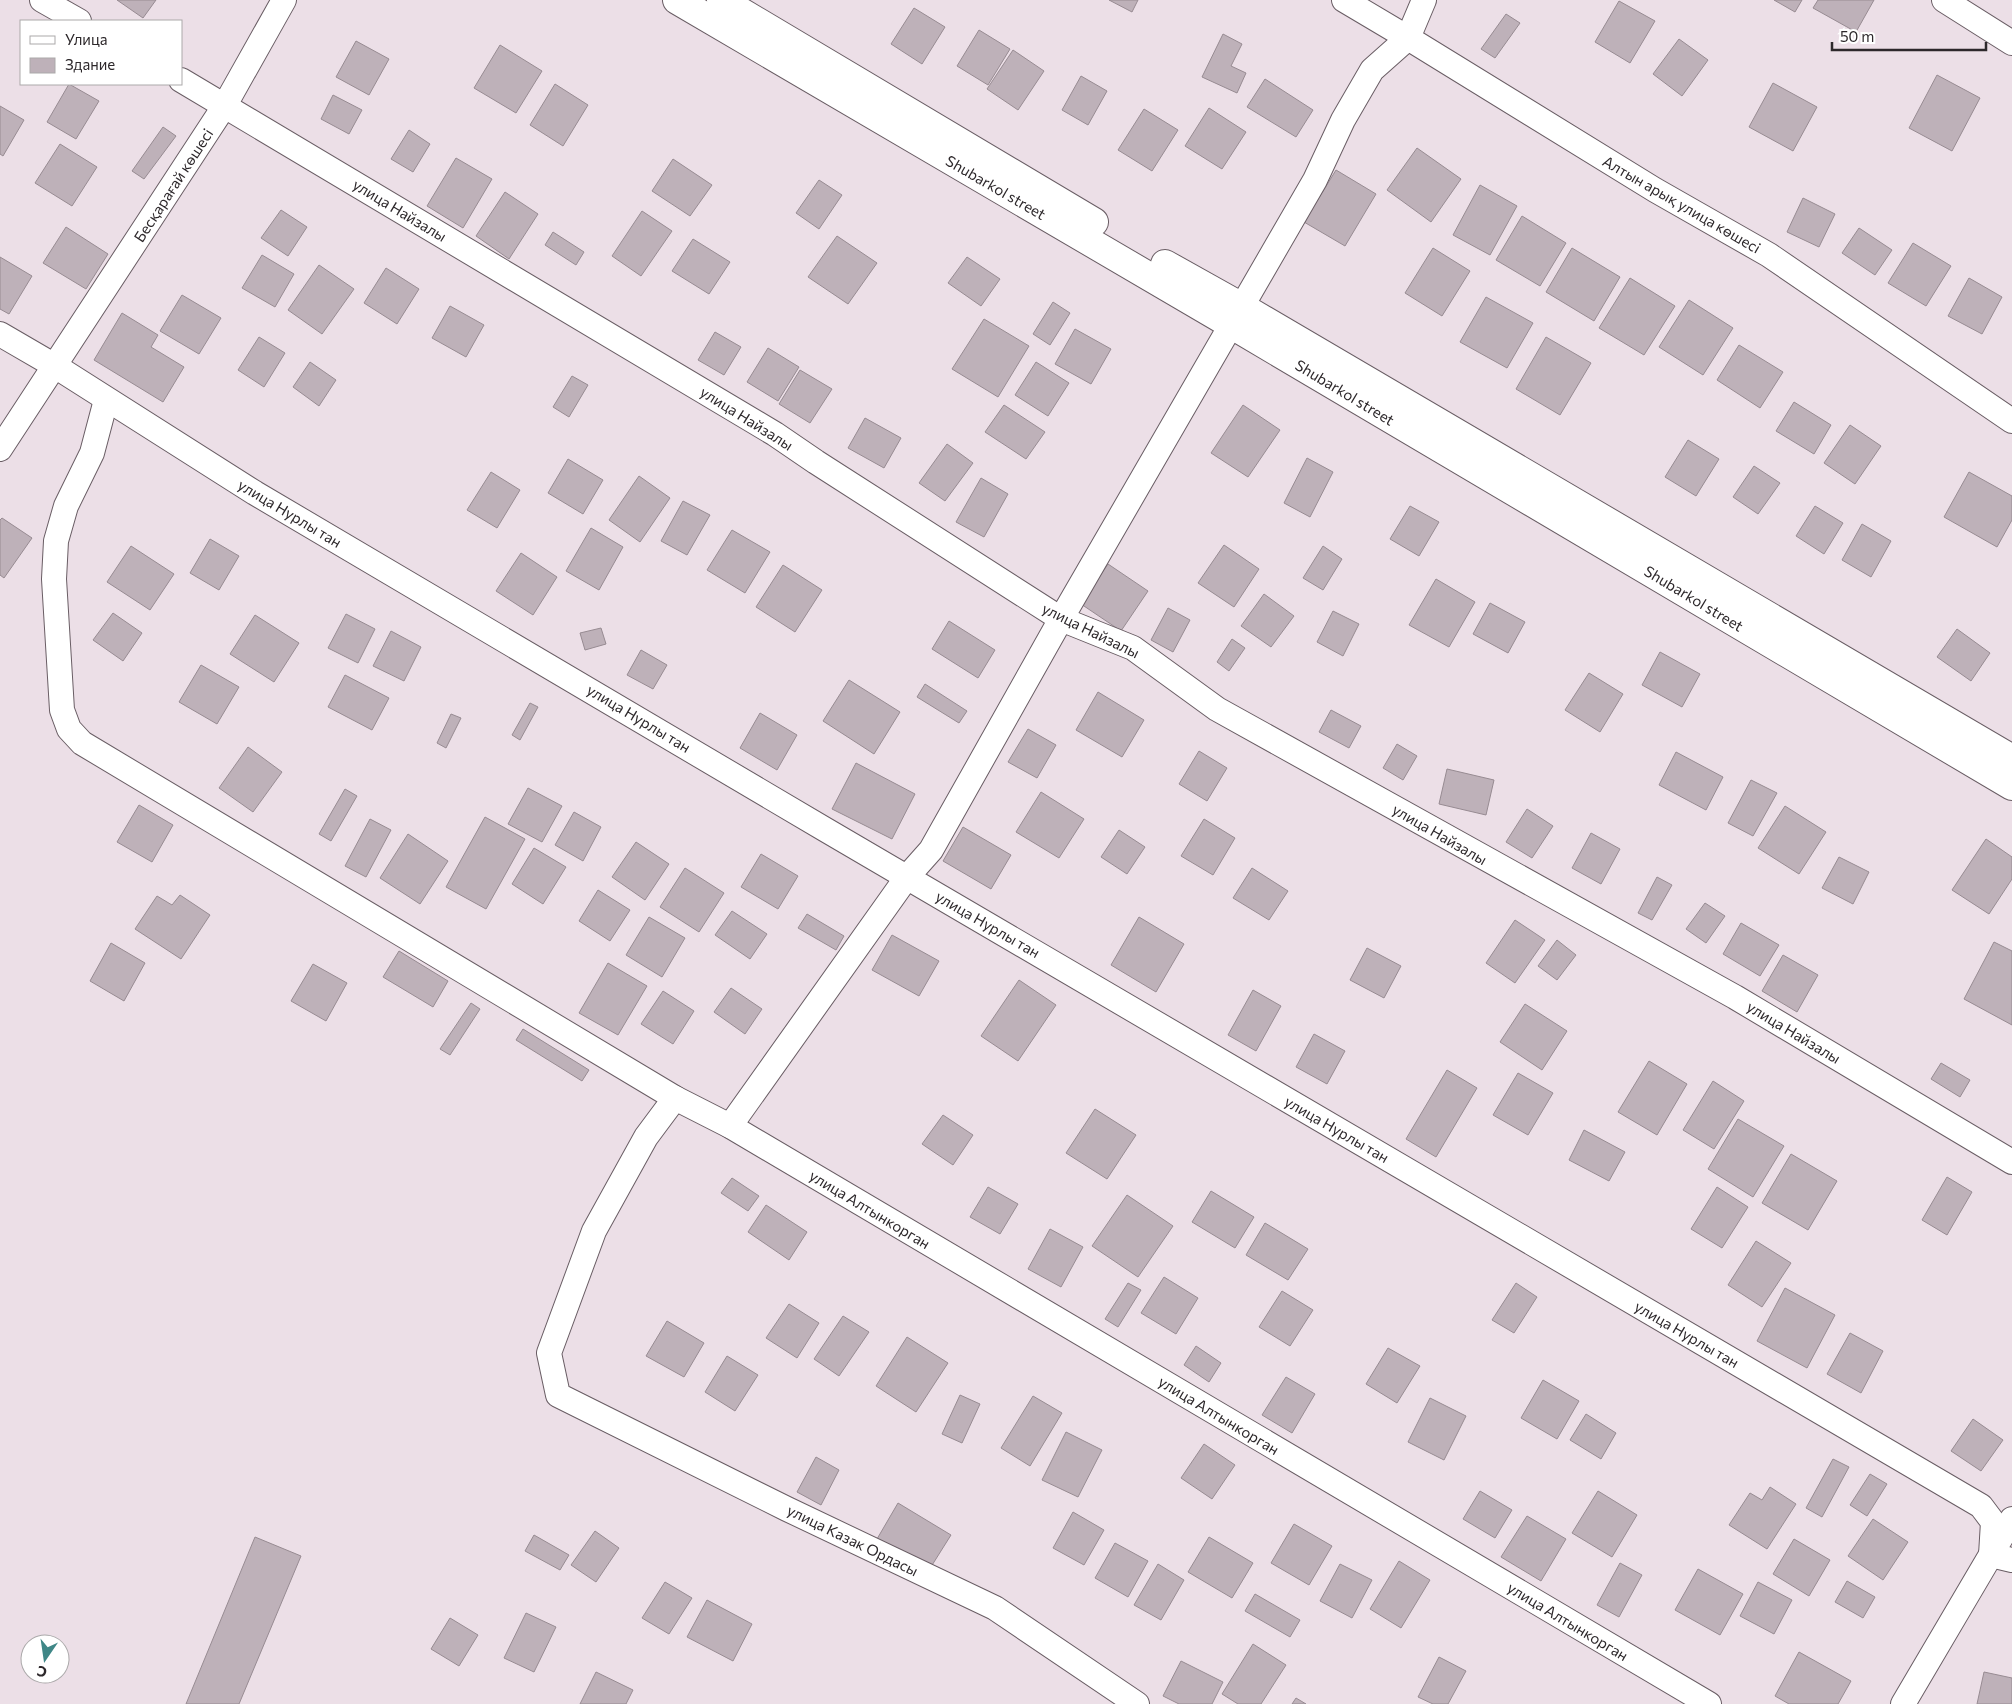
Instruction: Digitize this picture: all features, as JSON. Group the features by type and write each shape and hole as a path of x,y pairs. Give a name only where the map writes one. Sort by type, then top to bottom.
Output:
{"street":[{"path":"42,0 77,20"},
{"name":"Бесқарағай көшесі","path":"0,449 225,105 284,0"},
{"name":"Shubarkol street","path":"677,0 1237,316 2012,759"},
{"name":"Shubarkol street","path":"721,0 1166,265 1237,316 2012,786"},
{"name":"Алтын арық улица көшесі","path":"1344,0 1655,190 1769,255 2012,421"},
{"path":"730,1126 907,877 931,850 1061,618 1315,180 1343,120 1372,70 1408,38 1424,0"},
{"path":"1944,0 2012,43"},
{"name":"улица Найзалы","path":"182,81 775,434 1061,618 1133,648 1217,709 1735,997 2012,1162"},
{"name":"улица Нурлы тан","path":"0,334 55,366 255,493 1981,1506 1993,1522 2001,1558"},
{"name":"улица Алтынкорган","path":"106,400 92,453 66,506 56,541 54,578 62,710 69,729 82,743 675,1098 730,1126 1709,1704"},
{"name":"улица Казак Ордасы","path":"675,1098 646,1137 594,1232 549,1353 558,1395 788,1509 995,1608 1137,1704"},
{"path":"1903,1704 2001,1558 2012,1519"}],"building":[{"path":"117,0 156,0 143,18"},
{"path":"1109,0 1138,0 1132,12"},
{"path":"1774,0 1802,0 1795,12"},
{"path":"1818,0 1874,0 1856,32 1813,8"},
{"path":"1619,1 1655,21 1630,63 1595,42"},
{"path":"914,8 945,27 922,64 891,44"},
{"path":"1506,14 1520,23 1495,58 1481,49"},
{"path":"979,30 1010,49 988,85 957,66"},
{"path":"1223,34 1242,44 1231,66 1246,73 1237,93 1202,77"},
{"path":"1679,39 1708,60 1682,96 1653,74"},
{"path":"356,41 389,59 369,95 336,77"},
{"path":"500,45 542,71 516,113 474,88"},
{"path":"1013,50 1044,71 1018,110 987,89"},
{"path":"1937,75 1980,98 1952,151 1909,128"},
{"path":"1081,76 1107,91 1088,125 1062,110"},
{"path":"1265,79 1313,110 1296,137 1247,107"},
{"path":"1773,83 1817,107 1793,151 1749,127"},
{"path":"555,84 588,105 563,146 530,125"},
{"path":"68,85 99,101 76,139 47,122"},
{"path":"333,95 362,110 349,134 321,119"},
{"path":"0,106 24,120 3,156 0,154"},
{"path":"1209,108 1246,132 1222,169 1185,146"},
{"path":"1144,109 1178,130 1152,171 1118,150"},
{"path":"163,127 176,136 144,179 132,171"},
{"path":"409,130 430,144 413,172 391,159"},
{"path":"60,144 97,167 72,206 35,183"},
{"path":"1417,148 1461,179 1431,222 1387,190"},
{"path":"456,158 492,179 463,228 427,206"},
{"path":"673,159 712,185 690,216 652,191"},
{"path":"1336,170 1376,194 1345,246 1304,222"},
{"path":"819,180 842,195 819,229 796,213"},
{"path":"1480,185 1517,206 1490,255 1453,235"},
{"path":"505,192 538,214 509,259 476,236"},
{"path":"1803,198 1835,214 1819,247 1787,232"},
{"path":"281,210 307,227 288,256 261,238"},
{"path":"642,211 672,231 641,276 612,256"},
{"path":"1522,216 1566,243 1540,286 1496,260"},
{"path":"66,227 108,254 86,289 43,263"},
{"path":"1859,228 1892,250 1875,275 1842,253"},
{"path":"553,232 584,252 576,265 545,245"},
{"path":"837,236 877,263 848,304 808,277"},
{"path":"693,239 730,262 709,294 672,271"},
{"path":"1913,243 1951,266 1926,306 1888,283"},
{"path":"1433,248 1470,271 1442,316 1405,293"},
{"path":"1572,248 1620,277 1594,321 1546,292"},
{"path":"262,255 294,274 275,307 242,288"},
{"path":"0,257 32,276 9,314 0,309"},
{"path":"967,257 1000,279 981,306 948,283"},
{"path":"319,265 354,289 322,334 288,310"},
{"path":"386,268 419,289 397,324 364,303"},
{"path":"1630,278 1675,306 1644,355 1599,328"},
{"path":"1969,278 2002,297 1982,334 1948,316"},
{"path":"182,295 221,318 199,354 160,331"},
{"path":"1486,297 1533,323 1507,368 1460,342"},
{"path":"1689,300 1733,328 1703,375 1659,347"},
{"path":"1053,302 1070,313 1050,345 1033,334"},
{"path":"450,306 484,325 466,357 432,338"},
{"path":"122,313 158,335 151,347 184,367 163,402 94,360"},
{"path":"984,319 1029,346 998,397 952,369"},
{"path":"1075,329 1111,349 1091,384 1055,364"},
{"path":"715,332 741,347 724,375 698,360"},
{"path":"259,337 285,353 264,387 238,370"},
{"path":"1546,337 1591,363 1560,415 1516,389"},
{"path":"1739,345 1783,372 1760,408 1717,380"},
{"path":"768,348 799,367 778,401 747,382"},
{"path":"310,362 336,380 319,406 293,387"},
{"path":"1036,362 1069,383 1048,416 1015,395"},
{"path":"800,370 832,389 810,423 779,404"},
{"path":"572,376 588,385 569,417 553,407"},
{"path":"1794,402 1831,425 1814,454 1776,431"},
{"path":"1004,405 1045,432 1026,459 985,432"},
{"path":"1243,405 1280,430 1248,477 1211,453"},
{"path":"865,418 901,438 884,468 848,448"},
{"path":"1850,425 1881,446 1855,484 1824,463"},
{"path":"1688,440 1719,459 1696,496 1665,477"},
{"path":"947,444 973,463 945,501 919,483"},
{"path":"1307,458 1333,472 1310,517 1284,503"},
{"path":"568,459 603,480 583,514 548,493"},
{"path":"1754,466 1780,483 1758,514 1733,497"},
{"path":"491,472 520,490 497,528 467,510"},
{"path":"1969,472 2012,496 2012,520 1997,547 1944,517"},
{"path":"639,476 670,498 640,542 609,520"},
{"path":"981,478 1008,494 984,537 956,522"},
{"path":"683,501 710,515 687,555 661,541"},
{"path":"1410,506 1439,522 1419,556 1390,539"},
{"path":"1815,506 1843,523 1824,554 1796,536"},
{"path":"2,518 32,538 4,578 0,575 0,520"},
{"path":"1862,524 1891,541 1871,577 1842,560"},
{"path":"591,528 623,547 599,590 566,571"},
{"path":"732,530 770,552 745,593 707,570"},
{"path":"210,539 239,556 219,590 190,573"},
{"path":"1224,545 1259,569 1234,607 1198,583"},
{"path":"131,546 174,574 150,610 107,582"},
{"path":"1323,546 1342,559 1323,590 1303,578"},
{"path":"521,553 557,577 533,615 496,591"},
{"path":"1108,564 1148,591 1121,631 1081,604"},
{"path":"783,565 822,590 795,632 756,607"},
{"path":"1436,579 1475,602 1449,647 1409,625"},
{"path":"1264,594 1294,616 1271,647 1241,626"},
{"path":"1490,603 1525,622 1508,653 1473,634"},
{"path":"1168,608 1190,620 1173,652 1151,640"},
{"path":"1333,611 1359,624 1343,656 1317,642"},
{"path":"113,613 142,633 123,661 93,640"},
{"path":"346,614 375,629 358,663 328,648"},
{"path":"255,615 299,643 274,682 230,654"},
{"path":"949,621 995,650 978,678 932,649"},
{"path":"601,628 606,644 585,650 580,633"},
{"path":"1957,629 1990,653 1971,681 1937,657"},
{"path":"391,631 421,647 404,681 373,666"},
{"path":"1232,639 1245,648 1229,671 1217,662"},
{"path":"641,650 667,665 653,689 627,675"},
{"path":"1660,652 1700,674 1682,707 1642,685"},
{"path":"201,665 239,687 217,724 179,702"},
{"path":"1589,673 1623,694 1600,732 1565,710"},
{"path":"345,675 389,698 372,730 328,707"},
{"path":"849,680 900,712 874,754 823,721"},
{"path":"925,684 967,711 959,723 917,697"},
{"path":"1098,692 1144,720 1122,757 1076,730"},
{"path":"530,703 538,707 520,740 512,735"},
{"path":"1331,710 1361,726 1349,748 1319,732"},
{"path":"760,713 797,735 777,770 740,748"},
{"path":"451,714 461,718 446,748 437,743"},
{"path":"1028,729 1056,745 1037,778 1008,762"},
{"path":"1397,744 1417,756 1403,780 1383,768"},
{"path":"248,747 282,772 253,812 219,788"},
{"path":"1199,751 1227,768 1207,801 1179,784"},
{"path":"1676,752 1723,777 1706,810 1659,785"},
{"path":"856,763 915,794 892,839 832,809"},
{"path":"1447,769 1494,780 1486,815 1439,804"},
{"path":"1751,780 1777,793 1753,836 1728,823"},
{"path":"528,788 562,806 542,842 508,824"},
{"path":"345,789 357,796 331,841 319,834"},
{"path":"1041,792 1084,819 1059,858 1016,832"},
{"path":"139,805 173,825 152,862 117,842"},
{"path":"1785,806 1826,832 1799,874 1758,848"},
{"path":"1527,809 1553,826 1532,858 1506,842"},
{"path":"574,812 601,827 583,861 555,845"},
{"path":"485,817 525,839 486,909 446,887"},
{"path":"370,819 391,830 366,877 345,866"},
{"path":"1204,819 1235,838 1213,875 1181,856"},
{"path":"963,827 1011,855 991,889 943,861"},
{"path":"1119,830 1145,847 1127,874 1101,857"},
{"path":"1591,833 1620,849 1601,884 1572,868"},
{"path":"408,834 448,861 420,904 380,878"},
{"path":"1986,839 2012,857 2012,879 1989,914 1952,890"},
{"path":"636,842 669,864 645,900 612,877"},
{"path":"534,848 566,867 543,904 512,884"},
{"path":"761,854 798,876 778,909 741,887"},
{"path":"1839,857 1869,872 1853,904 1822,888"},
{"path":"685,868 724,893 699,932 660,907"},
{"path":"1252,868 1288,891 1269,920 1233,898"},
{"path":"1657,877 1672,885 1652,920 1638,913"},
{"path":"598,890 630,910 610,941 579,921"},
{"path":"180,895 210,915 181,959 135,929 157,896 172,905"},
{"path":"1705,903 1725,916 1706,943 1686,929"},
{"path":"732,911 767,934 750,959 715,935"},
{"path":"807,914 844,936 836,950 798,928"},
{"path":"649,917 685,938 662,977 626,955"},
{"path":"1139,917 1184,944 1156,992 1111,965"},
{"path":"1515,920 1545,940 1515,983 1486,963"},
{"path":"1741,923 1779,945 1760,976 1723,954"},
{"path":"892,935 939,961 919,996 872,970"},
{"path":"1557,940 1576,955 1557,980 1538,966"},
{"path":"1994,942 2012,951 2012,1025 1964,999"},
{"path":"111,943 145,963 124,1001 90,981"},
{"path":"1367,948 1401,966 1384,998 1350,980"},
{"path":"399,951 448,981 433,1007 383,977"},
{"path":"1783,955 1818,975 1797,1012 1762,991"},
{"path":"608,963 647,986 618,1035 579,1013"},
{"path":"313,964 347,983 326,1021 291,1001"},
{"path":"1019,980 1056,1005 1018,1061 981,1036"},
{"path":"731,988 762,1009 745,1034 714,1012"},
{"path":"1253,990 1281,1006 1256,1051 1228,1035"},
{"path":"663,991 694,1011 673,1044 641,1024"},
{"path":"471,1003 480,1009 450,1055 440,1049"},
{"path":"1525,1004 1567,1031 1542,1070 1500,1042"},
{"path":"523,1029 589,1070 582,1081 516,1040"},
{"path":"1314,1034 1345,1051 1327,1084 1296,1067"},
{"path":"1649,1061 1687,1084 1657,1135 1618,1112"},
{"path":"1941,1063 1970,1080 1960,1097 1931,1079"},
{"path":"1447,1070 1477,1088 1436,1157 1406,1139"},
{"path":"1518,1073 1553,1093 1528,1135 1493,1115"},
{"path":"1713,1081 1744,1101 1714,1149 1683,1130"},
{"path":"1095,1109 1136,1135 1107,1179 1066,1153"},
{"path":"943,1115 973,1135 953,1165 922,1144"},
{"path":"1738,1119 1784,1146 1753,1197 1708,1169"},
{"path":"1584,1130 1625,1152 1609,1181 1569,1160"},
{"path":"1791,1154 1837,1181 1808,1230 1762,1203"},
{"path":"1947,1177 1972,1192 1947,1235 1922,1220"},
{"path":"732,1178 759,1196 748,1211 721,1193"},
{"path":"988,1187 1018,1204 1000,1234 970,1217"},
{"path":"1717,1187 1748,1207 1722,1248 1691,1229"},
{"path":"1211,1191 1254,1217 1235,1248 1192,1222"},
{"path":"1127,1195 1173,1226 1138,1277 1092,1246"},
{"path":"766,1205 807,1232 789,1260 748,1232"},
{"path":"1265,1223 1308,1249 1288,1280 1246,1255"},
{"path":"1050,1229 1083,1247 1061,1287 1028,1269"},
{"path":"1756,1241 1791,1263 1762,1307 1728,1285"},
{"path":"1164,1277 1198,1298 1176,1334 1141,1313"},
{"path":"1128,1283 1141,1290 1118,1327 1105,1319"},
{"path":"1516,1283 1537,1297 1514,1333 1492,1320"},
{"path":"1785,1288 1835,1315 1807,1368 1757,1341"},
{"path":"1282,1291 1313,1310 1290,1346 1259,1327"},
{"path":"789,1304 819,1323 797,1358 766,1338"},
{"path":"843,1316 869,1332 839,1376 814,1359"},
{"path":"667,1321 704,1343 684,1377 646,1356"},
{"path":"1850,1333 1883,1351 1861,1393 1827,1374"},
{"path":"907,1337 948,1363 916,1412 876,1386"},
{"path":"1196,1346 1221,1363 1209,1382 1184,1365"},
{"path":"1388,1348 1420,1366 1397,1403 1366,1384"},
{"path":"727,1356 758,1375 735,1411 705,1392"},
{"path":"1286,1377 1315,1394 1292,1433 1262,1415"},
{"path":"1543,1380 1579,1401 1557,1439 1521,1418"},
{"path":"960,1395 980,1404 962,1443 942,1434"},
{"path":"1033,1396 1062,1413 1030,1466 1001,1448"},
{"path":"1430,1398 1466,1416 1444,1460 1408,1442"},
{"path":"1586,1414 1616,1433 1601,1459 1570,1440"},
{"path":"1973,1419 2003,1440 1981,1471 1951,1451"},
{"path":"1066,1432 1102,1450 1078,1497 1042,1480"},
{"path":"1204,1444 1235,1465 1212,1499 1181,1478"},
{"path":"816,1457 839,1470 821,1505 797,1492"},
{"path":"1833,1459 1849,1467 1822,1517 1806,1508"},
{"path":"1870,1474 1887,1484 1867,1516 1850,1505"},
{"path":"1770,1487 1796,1504 1767,1549 1729,1525 1750,1493 1762,1500"},
{"path":"1480,1491 1512,1510 1495,1538 1463,1519"},
{"path":"1598,1491 1637,1515 1612,1557 1572,1533"},
{"path":"898,1503 951,1535 929,1570 877,1539"},
{"path":"1073,1512 1104,1530 1084,1565 1053,1548"},
{"path":"1527,1516 1566,1539 1541,1581 1501,1557"},
{"path":"1873,1519 1908,1542 1883,1580 1848,1556"},
{"path":"1294,1524 1332,1546 1309,1585 1271,1563"},
{"path":"595,1531 619,1548 596,1582 571,1565"},
{"path":"534,1535 569,1555 560,1570 525,1551"},
{"path":"255,1537 301,1556 239,1704 186,1704"},
{"path":"1209,1537 1253,1563 1232,1598 1188,1572"},
{"path":"1794,1539 1830,1560 1809,1596 1773,1574"},
{"path":"1115,1543 1148,1561 1128,1597 1095,1578"},
{"path":"1399,1561 1430,1580 1401,1628 1370,1609"},
{"path":"1620,1563 1642,1575 1619,1617 1597,1605"},
{"path":"1158,1564 1184,1580 1161,1620 1134,1605"},
{"path":"1340,1564 1372,1580 1352,1618 1320,1601"},
{"path":"1698,1569 1743,1594 1720,1635 1675,1610"},
{"path":"1847,1581 1875,1597 1863,1618 1835,1602"},
{"path":"665,1582 692,1598 669,1634 642,1618"},
{"path":"1758,1582 1792,1600 1774,1634 1740,1616"},
{"path":"1255,1594 1300,1620 1290,1637 1245,1611"},
{"path":"707,1600 752,1624 733,1661 687,1637"},
{"path":"526,1613 556,1627 534,1672 504,1658"},
{"path":"450,1618 478,1635 459,1666 431,1649"},
{"path":"1253,1644 1286,1665 1261,1704 1238,1704 1222,1694"},
{"path":"1799,1652 1851,1681 1838,1704 1789,1704 1775,1696"},
{"path":"1439,1657 1466,1671 1448,1704 1433,1704 1418,1697"},
{"path":"1181,1661 1223,1682 1212,1704 1179,1704 1163,1696"},
{"path":"596,1672 633,1690 626,1704 580,1704"},
{"path":"1984,1672 2012,1678 2012,1704 1977,1704"},
{"path":"1296,1698 1306,1704 1292,1704"}]}
